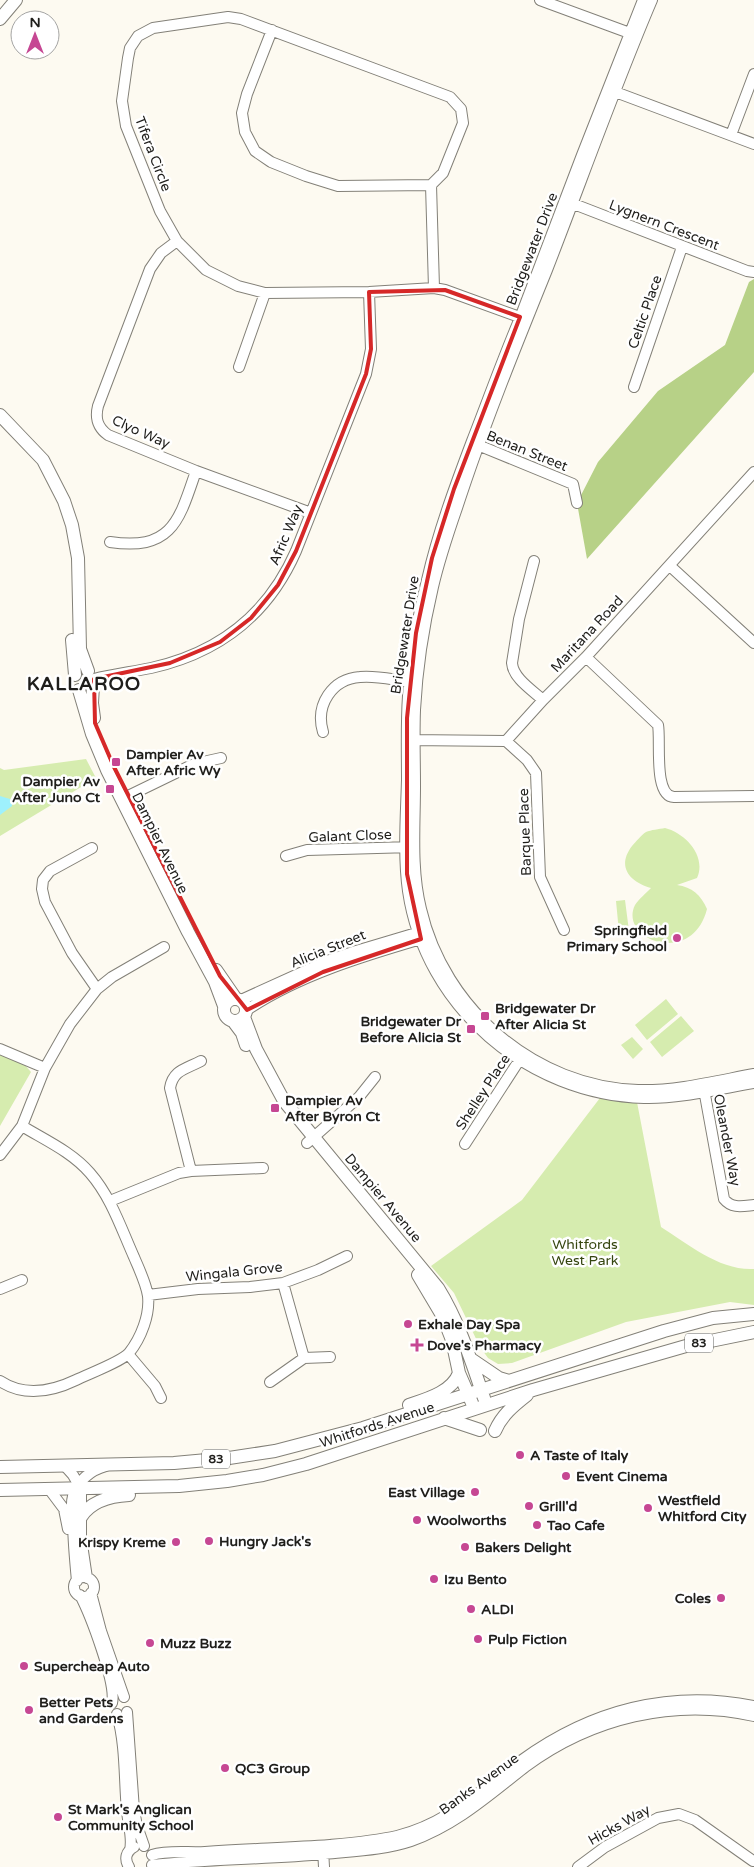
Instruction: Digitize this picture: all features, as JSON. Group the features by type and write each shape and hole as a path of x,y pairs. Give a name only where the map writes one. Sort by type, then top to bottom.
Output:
{"main road":[{"path":"0,8 7,0"},
{"path":"0,19 16,0"},
{"name":"Dampier Avenue","path":"0,415 43,460 64,501 72,525 78,558 80,649 92,679 95,723 125,797 188,932 215,982 226,1016 240,1009"},
{"path":"0,425 21,446 42,472 56,502 65,528 70,558 74,683 79,690 88,690 92,679 81,671 75,675"},
{"name":"Dampier Avenue","path":"79,690 92,734 107,770 125,797 220,976 240,1009 242,1033 252,1059 268,1089 285,1115 310,1140 438,1288 449,1306 471,1359 475,1393 480,1408"},
{"path":"224,1006 229,1000 240,1009"},
{"name":"Dampier Avenue","path":"310,1140 427,1288 443,1317 452,1340 459,1373 475,1393"},
{"name":"Whitfords Avenue","path":"0,1467 174,1463 229,1458 297,1446 363,1428 475,1393 664,1331 713,1318 754,1314"},
{"name":"Whitfords Avenue","path":"0,1490 174,1486 227,1481 277,1472 533,1390 686,1346 754,1332"},
{"path":"471,1359 499,1378 509,1382"},
{"path":"363,1428 396,1410 437,1395 456,1380 459,1373"},
{"path":"494,1431 500,1419 507,1411 533,1390"},
{"path":"444,1418 480,1430"},
{"path":"81,1517 86,1509 95,1503 113,1496 164,1492 174,1486"}],"street":[{"path":"540,0 633,35"},
{"name":"Bridgewater Drive","path":"643,0 633,35 475,444 432,589 413,682 415,709 411,740 411,847 423,934 434,968 456,1001 489,1038 556,1080 606,1095 657,1098 754,1074"},
{"name":"Bridgewater Drive","path":"633,35 652,0"},
{"name":"Tifera Circle","path":"431,185 443,173 463,123 463,113 459,105 450,97 235,17 153,28 138,36 130,48 122,100 126,126 160,211 177,241 206,270 238,286 265,293 369,292 434,288 523,318"},
{"path":"272,30 242,113 245,132 255,151 271,162 338,186 431,185 434,288"},
{"path":"731,135 754,74"},
{"path":"612,90 754,144"},
{"name":"Lygnern Crescent","path":"568,202 682,247 754,272"},
{"name":"Clyo Way","path":"177,241 161,252 150,268 98,406 97,420 102,431 196,471 311,512"},
{"name":"Celtic Place","path":"634,387 682,247"},
{"name":"Afric Way","path":"92,679 170,663 212,646 251,618 278,585 287,572 366,374 371,350 369,292"},
{"path":"239,367 265,293"},
{"name":"Benan Street","path":"475,444 573,484 577,503"},
{"path":"110,542 134,545 151,541 163,535 180,515 196,471"},
{"name":"Maritana Road","path":"506,741 670,566 754,472"},
{"path":"534,561 519,619 512,663 514,672 543,700"},
{"path":"670,566 754,643"},
{"path":"586,657 658,724 660,778 666,795 674,797 754,796"},
{"path":"323,732 320,713 323,702 332,690 345,681 364,677 413,682"},
{"path":"411,740 506,741"},
{"name":"Barque Place","path":"506,741 527,760 536,773 540,877 564,930"},
{"path":"125,797 194,764 221,758"},
{"name":"Galant Close","path":"286,856 306,850 411,847"},
{"path":"92,848 50,871 43,880 42,889 45,902 72,953 97,989"},
{"name":"Alicia Street","path":"240,1009 327,961 423,934"},
{"path":"0,1155 22,1126 45,1068 70,1024 97,989 112,977 164,947"},
{"path":"0,1048 45,1068"},
{"name":"Shelley Place","path":"465,1144 521,1057"},
{"path":"191,1171 170,1088 174,1076 178,1072 200,1061"},
{"path":"310,1140 359,1097 375,1077"},
{"name":"Bridgewater Drive","path":"703,1087 754,1083"},
{"name":"Oleander Way","path":"703,1087 724,1199 733,1205 754,1205"},
{"path":"0,1381 18,1390 36,1392 49,1390 64,1386 128,1354 140,1334 146,1319 148,1296 142,1276 110,1201 90,1173 60,1148 22,1126"},
{"path":"110,1201 158,1181 191,1171 263,1168"},
{"name":"Wingala Grove","path":"148,1296 198,1289 250,1287 283,1283 318,1270 347,1256"},
{"path":"0,1289 22,1280"},
{"path":"283,1283 304,1358"},
{"path":"128,1354 155,1386 161,1398"},
{"path":"270,1382 304,1358 330,1357"},
{"path":"76,1568 72,1502 90,1472 112,1464"},
{"path":"64,1466 73,1475 79,1488 82,1579 75,1588 90,1617 104,1660 114,1696 112,1710 122,1713"},
{"path":"49,1489 64,1509 72,1564 82,1579 94,1584 91,1594 101,1631 124,1697 130,1704 122,1713 127,1814 131,1841 130,1850 126,1858 129,1867"},
{"path":"80,1595 86,1596 91,1594"},
{"path":"112,1703 117,1698 124,1697"},
{"name":"Banks Avenue","path":"323,1850 398,1836 424,1827 459,1809 521,1761 548,1743 612,1714 660,1702 683,1699 734,1702 754,1706"},
{"name":"Banks Avenue","path":"152,1862 396,1845 428,1834 470,1811 527,1766 551,1750 570,1739 615,1721 648,1713 684,1709 724,1710 754,1716"},
{"path":"122,1713 137,1826 144,1846 150,1851 152,1862"},
{"name":"Hicks Way","path":"578,1867 605,1847 658,1818 679,1814 695,1820 752,1863"},
{"path":"130,1850 135,1846 144,1846"},
{"path":"323,1850 324,1867"}],"highlighted area":[{"path":"445,290 520,317 454,489 432,558 416,633 407,718 407,874 421,939 323,972 247,1010 220,976 114,767 95,723 94,679 170,663 220,642 251,618 278,585 296,551 366,374 371,349 369,292"}],"green space":[{"path":"754,279 754,372 587,559 577,503 598,462 658,391 725,345 749,282"},
{"path":"86,759 96,778 0,836 0,768 4,770"},
{"path":"665,828 687,840 697,854 699,870 697,878 677,885 695,892 707,909 699,927 687,938 673,943 659,942 646,937 637,928 633,917 635,905 651,888 632,878 625,867 627,854 640,837 646,832"},
{"path":"625,900 629,931 619,932 616,901"},
{"path":"666,999 678,1014 647,1040 635,1025"},
{"path":"681,1016 694,1031 662,1057 650,1042"},
{"path":"632,1037 643,1049 633,1059 621,1045"},
{"path":"0,1052 24,1064 31,1072 0,1126"},
{"name":"Whitfords West Park","path":"603,1094 636,1097 661,1227 717,1261 729,1266 754,1269 754,1305 730,1302 626,1322 512,1363 498,1364 488,1358 480,1347 454,1293 431,1266 522,1200"}],"water":[{"path":"0,796 10,799 12,806 0,815"}],"place":[{"name":"Dampier Av After Afric Wy","path":"116,762"},
{"name":"Dampier Av After Juno Ct","path":"110,789"},
{"name":"Springfield Primary School","path":"677,938"},
{"name":"Bridgewater Dr After Alicia St","path":"485,1016"},
{"name":"Bridgewater Dr Before Alicia St","path":"471,1029"},
{"name":"Dampier Av After Byron Ct","path":"275,1108"},
{"name":"Exhale Day Spa","path":"408,1324"},
{"name":"Dove's Pharmacy","path":"417,1345"},
{"name":"A Taste of Italy","path":"520,1455"},
{"name":"Event Cinema","path":"566,1476"},
{"name":"East Village","path":"475,1492"},
{"name":"Grill'd","path":"529,1506"},
{"name":"Westfield Whitford City","path":"648,1508"},
{"name":"Woolworths","path":"417,1520"},
{"name":"Tao Cafe","path":"537,1525"},
{"name":"Hungry Jack's","path":"209,1541"},
{"name":"Krispy Kreme","path":"176,1542"},
{"name":"Bakers Delight","path":"465,1547"},
{"name":"Izu Bento","path":"434,1579"},
{"name":"Coles","path":"721,1598"},
{"name":"ALDI","path":"471,1609"},
{"name":"Pulp Fiction","path":"478,1639"},
{"name":"Muzz Buzz","path":"150,1643"},
{"name":"Supercheap Auto","path":"24,1666"},
{"name":"Better Pets and Gardens","path":"29,1710"},
{"name":"QC3 Group","path":"225,1768"},
{"name":"St Mark's Anglican Community School","path":"58,1817"}],"district":[{"name":"KALLAROO","path":"84,684"}]}
